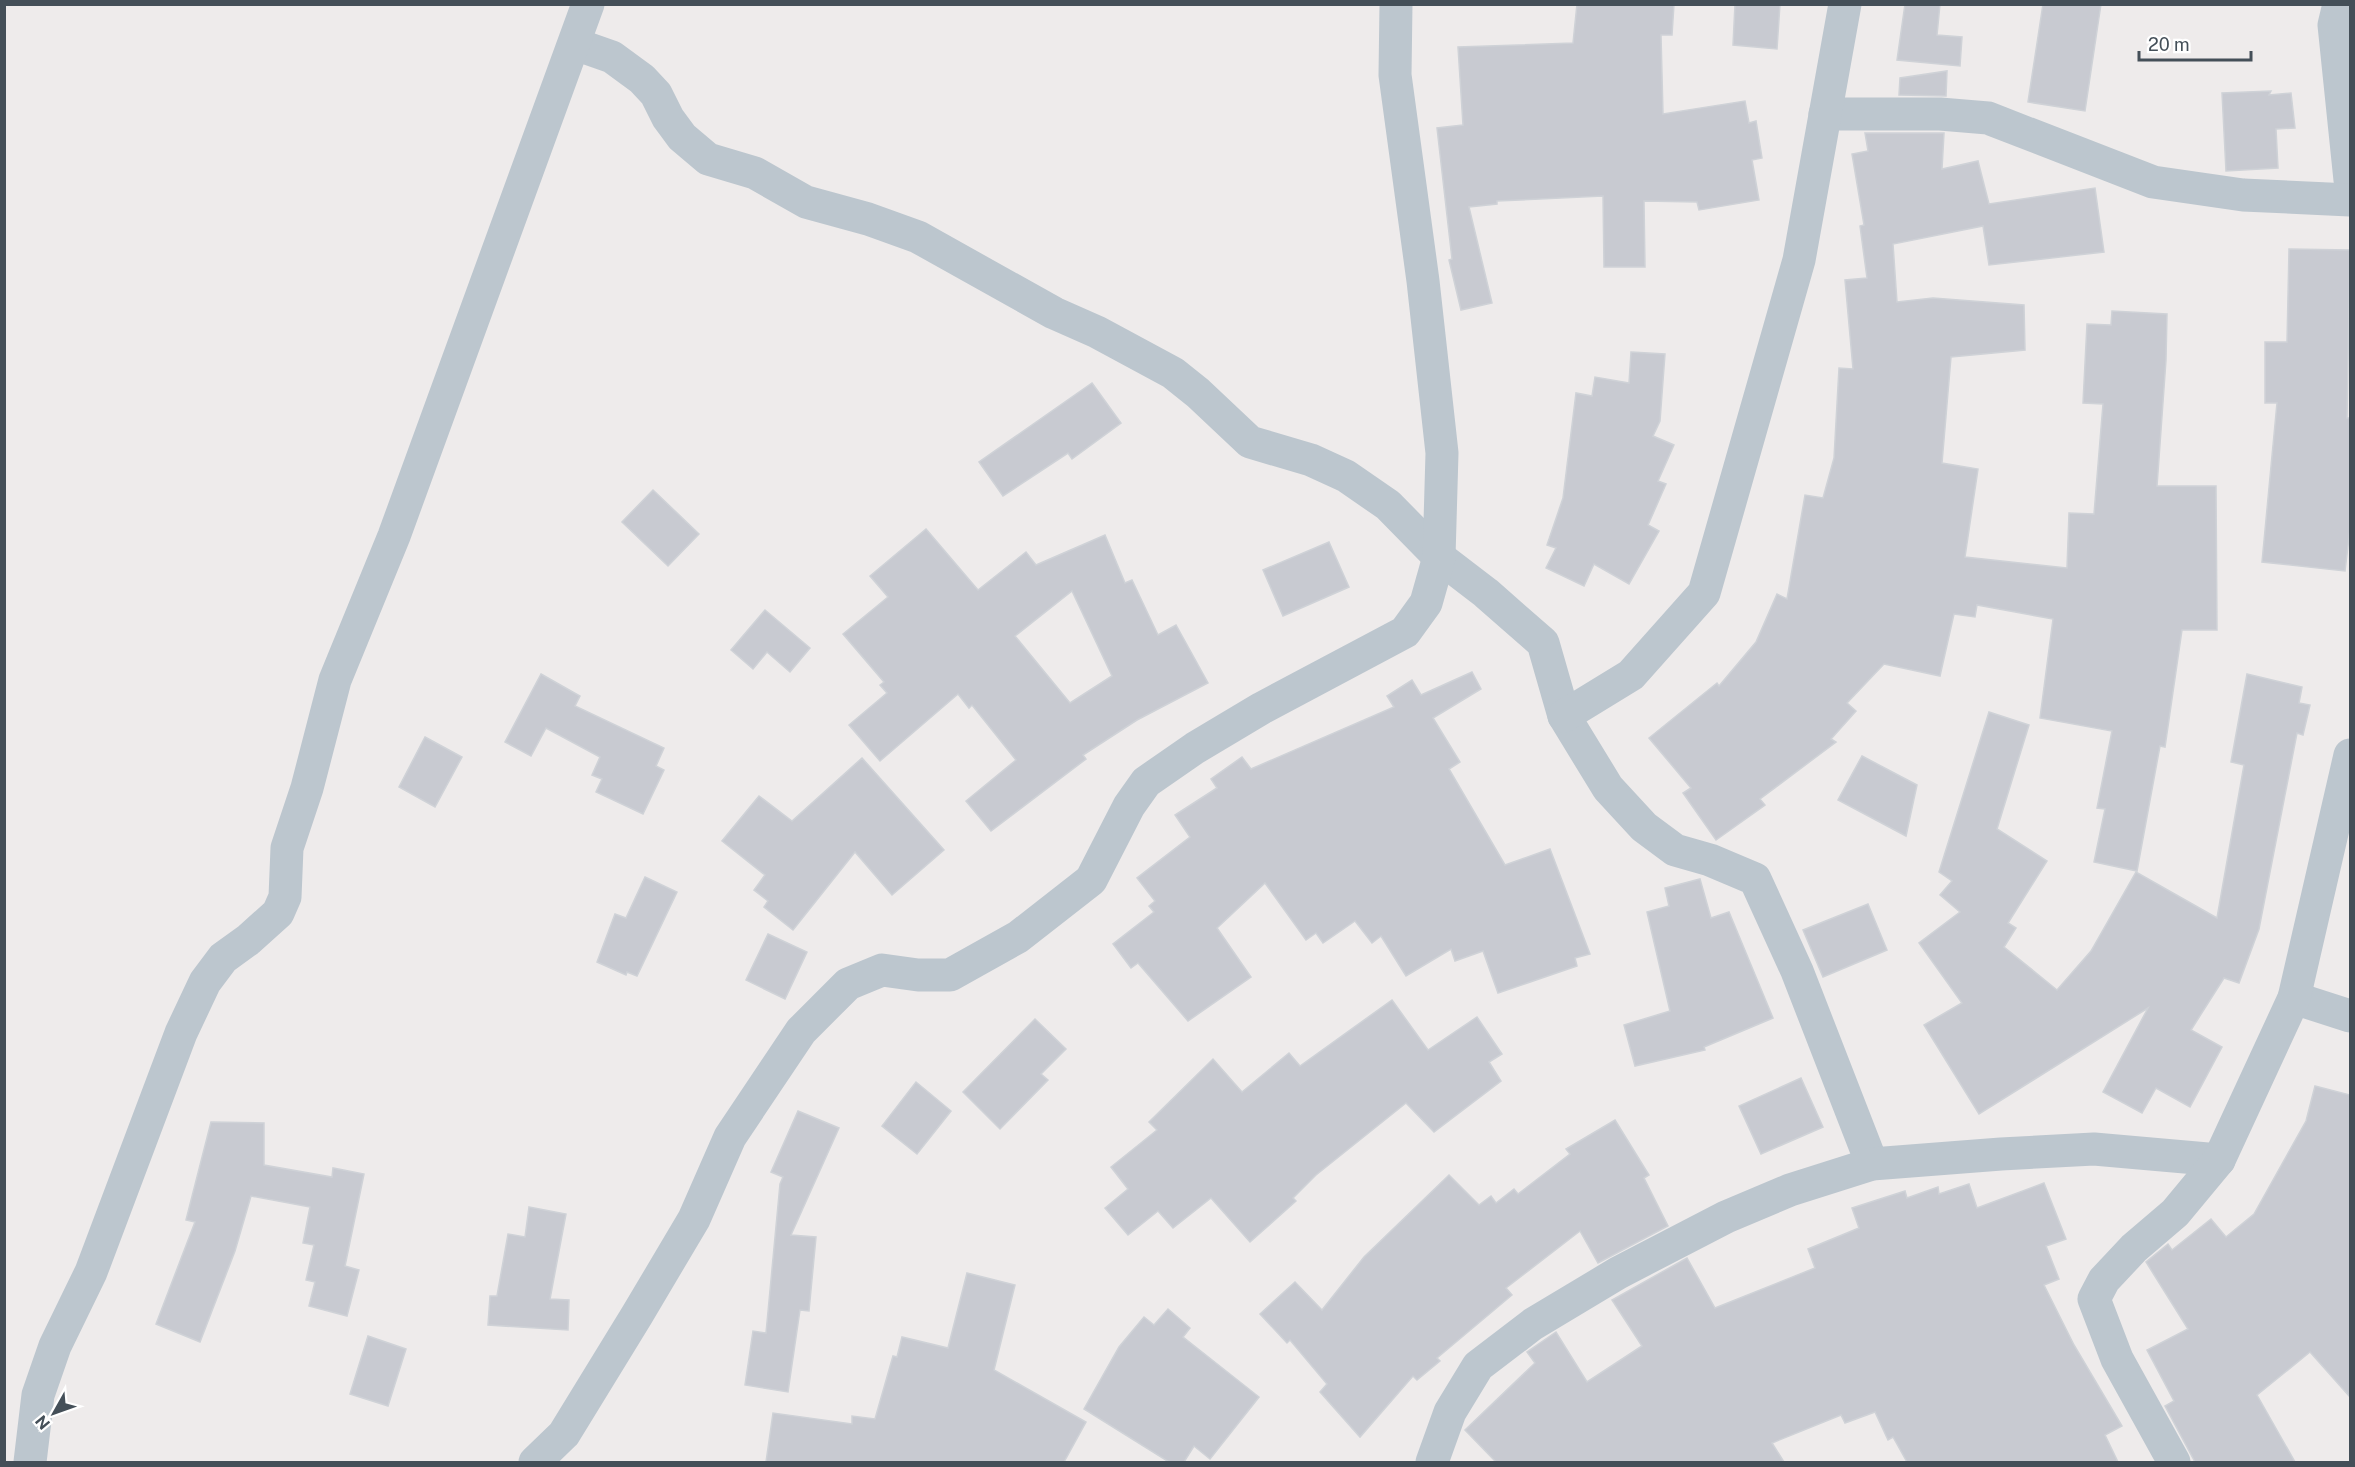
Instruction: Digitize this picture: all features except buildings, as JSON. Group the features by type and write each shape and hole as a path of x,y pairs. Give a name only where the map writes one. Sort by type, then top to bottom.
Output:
{"street":[{"path":"30,1462 38,1395 55,1346 91,1272 181,1033 205,982 222,958 249,940 278,913 285,897 287,848 307,788 334,680 394,536 588,4"},
{"path":"535,1462 564,1434 637,1315 694,1219 730,1137 801,1031 848,984 882,970 918,975 950,975 1018,937 1091,880 1129,806 1146,782 1195,748 1262,708 1405,632 1426,603 1439,557 1442,453 1423,281 1395,75 1396,4"},
{"path":"1564,716 1631,675 1704,593 1799,260 1845,4"},
{"path":"2338,4 2334,25 2350,180"},
{"path":"575,44 612,57 642,79 656,94 668,118 682,137 708,159 755,173 806,202 868,219 918,237 1054,313 1097,332 1173,373 1250,442 1311,460 1346,476 1388,505 1439,557 1486,593 1543,643 1564,716 1608,788 1644,827 1675,850 1710,860 1755,879 1797,971 1872,1164"},
{"path":"1825,114 1988,118 2152,183 2243,195 2350,200"},
{"path":"2174,1462 2117,1359 2094,1299 2104,1280 2134,1248 2175,1213 2218,1160 2294,998 2350,755"},
{"path":"2294,998 2350,1016"},
{"path":"1432,1462 1450,1412 1478,1366 1533,1324 1618,1274 1726,1217 1790,1190 1872,1164 2094,1149 2218,1160"}]}
